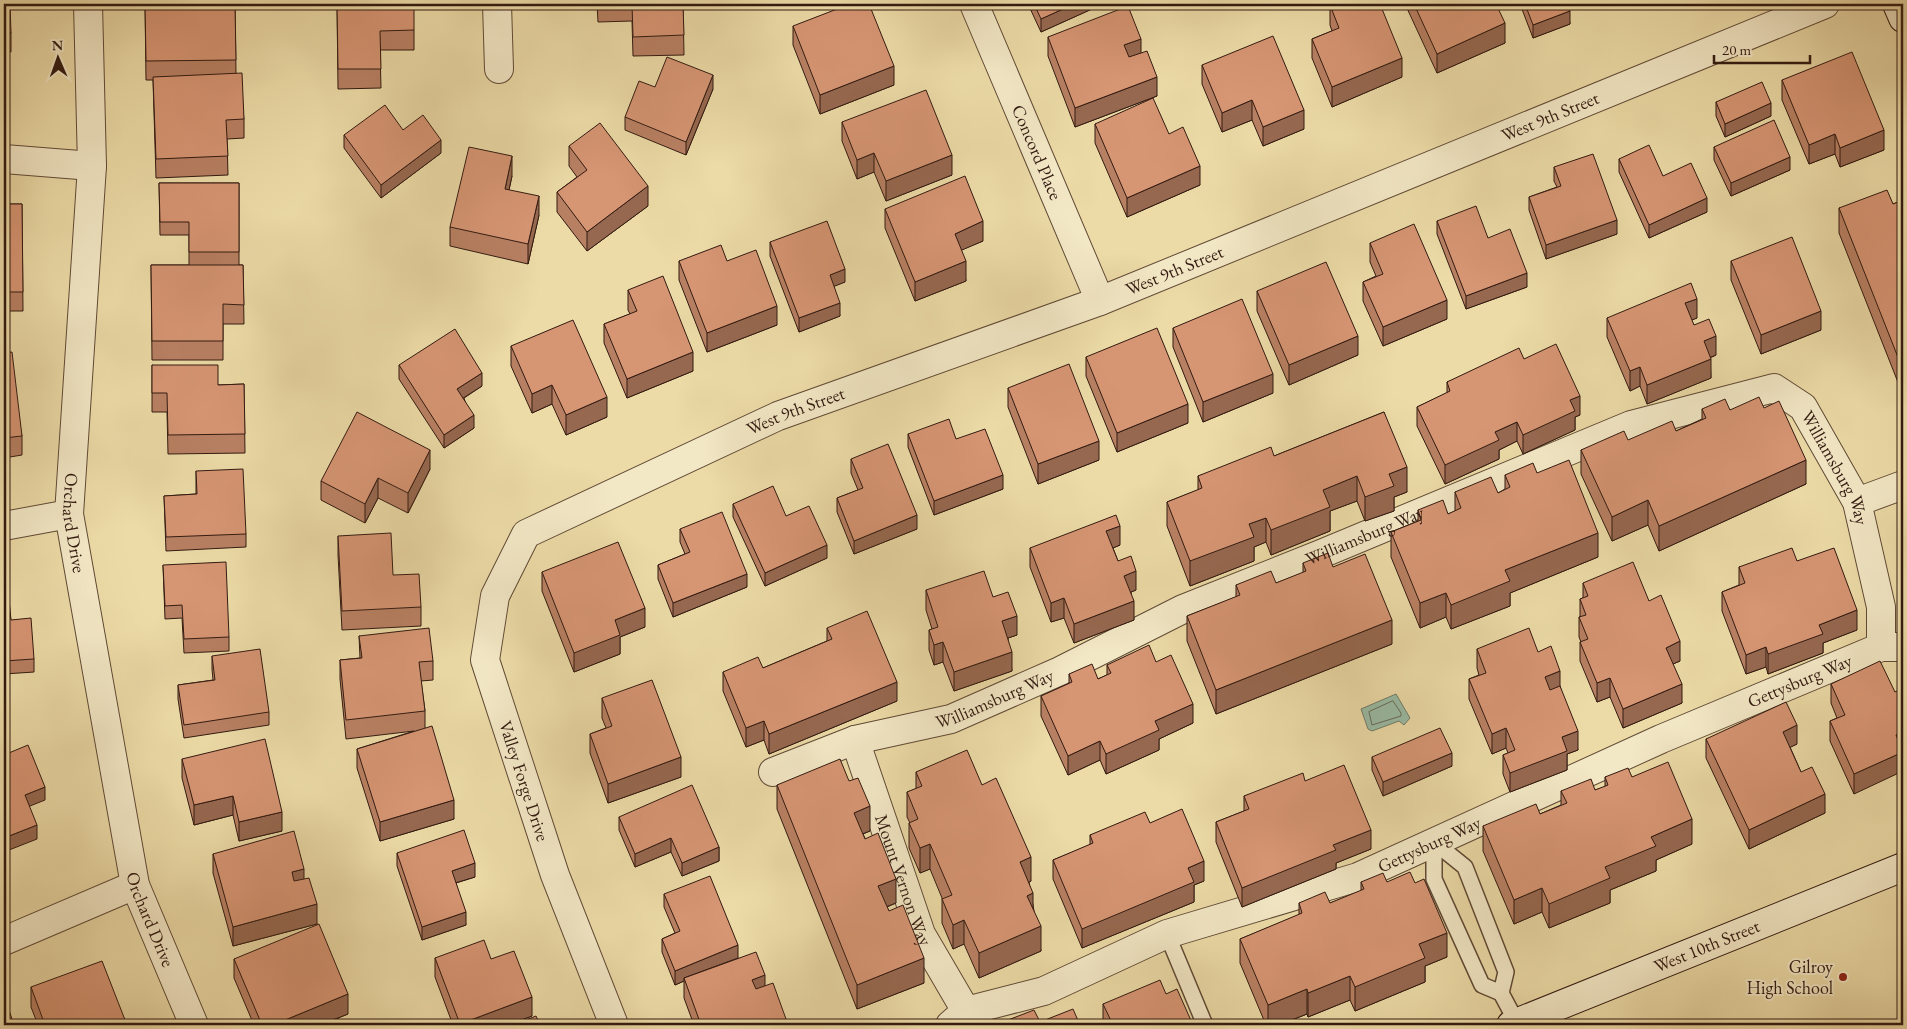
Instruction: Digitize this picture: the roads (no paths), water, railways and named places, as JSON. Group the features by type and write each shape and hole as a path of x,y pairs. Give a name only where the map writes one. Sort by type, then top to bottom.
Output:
{"street":[{"name":"Orchard Drive","path":"88,4 92,166 69,514 135,885 194,1025"},
{"path":"497,4 499,69"},
{"name":"Concord Place","path":"974,4 1100,301"},
{"name":"West 9th Street","path":"526,534 778,416 1100,301 1825,4"},
{"path":"1897,4 1903,18"},
{"path":"4,159 92,166"},
{"name":"Williamsburg Way","path":"773,772 855,740 951,719 1060,672 1183,609 1321,554 1631,425 1774,388 1803,407 1857,502 1892,647"},
{"path":"1857,502 1903,485"},
{"path":"4,526 69,514"},
{"name":"Valley Forge Drive","path":"526,534 495,596 486,660 555,876 614,1025"},
{"name":"Gettysburg Way","path":"958,1018 1044,991 1167,934 1358,877 1661,739 1892,647"},
{"name":"Mount Vernon Way","path":"855,740 921,934 958,1018"},
{"name":"West 10th Street","path":"1514,1024 1903,867"},
{"path":"4,941 135,885"}],"lane":[{"path":"1434,842 1434,879 1482,985 1501,993"},
{"path":"1434,842 1464,867 1506,972 1501,993 1514,1024"},
{"path":"1167,934 1205,1025"}],"water":[{"path":"1396,694 1410,718 1404,725 1399,721 1372,731 1368,729 1361,709"}],"place":[{"name":"Gilroy High School","path":"1843,977"}]}
